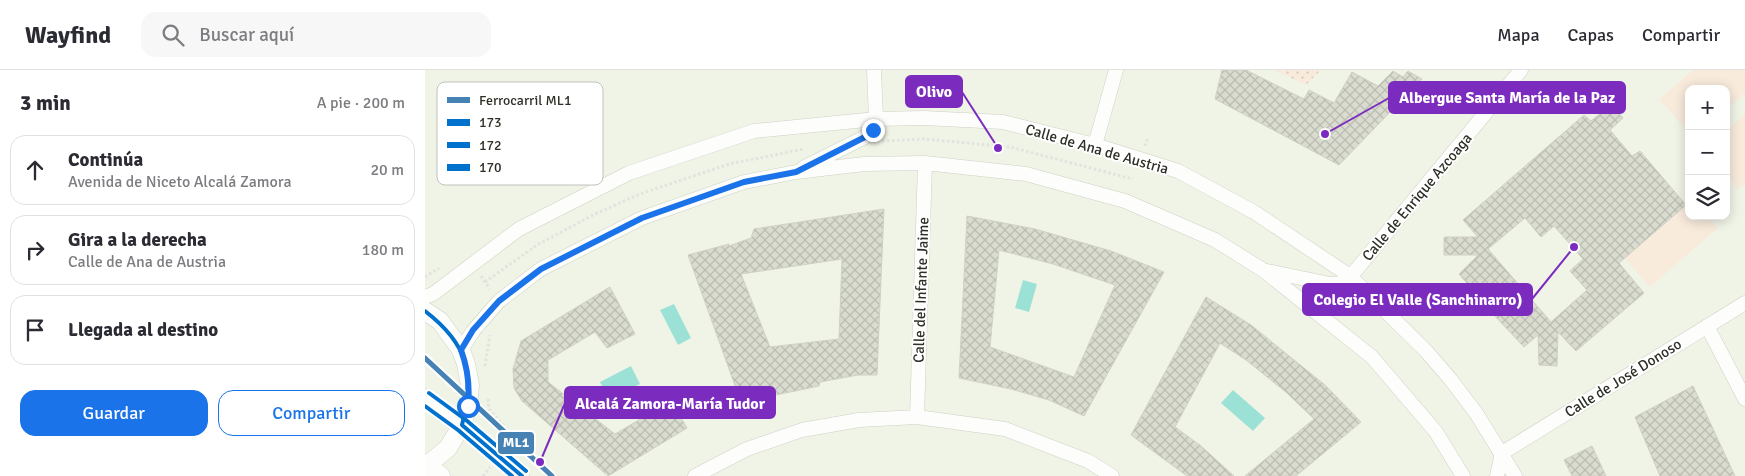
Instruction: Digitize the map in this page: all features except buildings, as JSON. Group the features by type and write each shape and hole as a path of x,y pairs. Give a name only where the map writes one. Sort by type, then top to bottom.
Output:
{"street":[{"path":"796,172 865,137 873,130 875,119 875,70"},
{"path":"1095,145 1117,70"},
{"name":"Calle de Enrique Azcoaga","path":"1350,276 1390,231 1521,70"},
{"name":"Calle de Ana de Austria","path":"425,298 519,229 629,172 754,132 875,119 925,118 1003,122 1095,145 1178,171 1254,212 1350,276 1427,352 1476,413 1515,476"},
{"path":"461,350 473,330 499,301 541,269 642,218 744,182 796,172 864,164 925,163 1026,174 1125,201 1215,240 1263,270 1372,357 1436,432 1463,476"},
{"name":"Calle del Infante Jaime","path":"917,417 925,163"},
{"path":"1263,270 1330,284 1339,284 1350,276"},
{"name":"Calle de José Donoso","path":"1502,453 1745,303"},
{"path":"425,311 441,321 461,350 470,385 468,406 462,425 448,448 430,468"},
{"path":"1707,326 1745,399"},
{"path":"425,398 462,425 522,476"},
{"path":"695,476 747,449 802,430 859,420 917,417 1005,429 1088,461 1111,476"},
{"path":"1497,476 1502,453"}],"path":[{"path":"479,273 493,293"},
{"path":"484,372 491,331"},
{"path":"486,391 489,409 513,436"},
{"path":"483,476 490,467"}],"shaded area":[{"path":"1274,70 1321,70 1306,85"},
{"path":"1693,70 1745,70 1745,94 1730,107 1730,85 1685,85 1685,128 1659,99"},
{"path":"1745,114 1745,184 1738,189 1730,180 1730,127"},
{"path":"1685,206 1685,220 1711,220 1718,228 1650,287 1625,258"}],"water":[{"path":"1023,280 1037,284 1029,312 1015,308"},
{"path":"674,304 691,338 678,345 660,310"},
{"path":"631,366 640,384 609,399 600,382"},
{"path":"1233,390 1265,418 1253,431 1221,403"}],"rail line":[{"name":"ML1","path":"425,358 552,476"}],"transit line":[{"name":"173","path":"425,311 451,335 465,361 468,390 462,425 522,476"},
{"name":"170","path":"429,393 466,420 526,471"},
{"name":"172","path":"425,406 458,430 512,476"}],"place":[{"name":"Albergue Santa María de la Paz","path":"1325,134"},
{"name":"Olivo","path":"998,148"},
{"name":"Colegio El Valle (Sanchinarro)","path":"1574,247"},
{"name":"Alcalá Zamora-María Tudor","path":"540,462"}],"route":[{"path":"468,406 470,385 461,350 473,330 499,301 541,269 642,218 744,182 796,172 865,137 873,130"}]}
